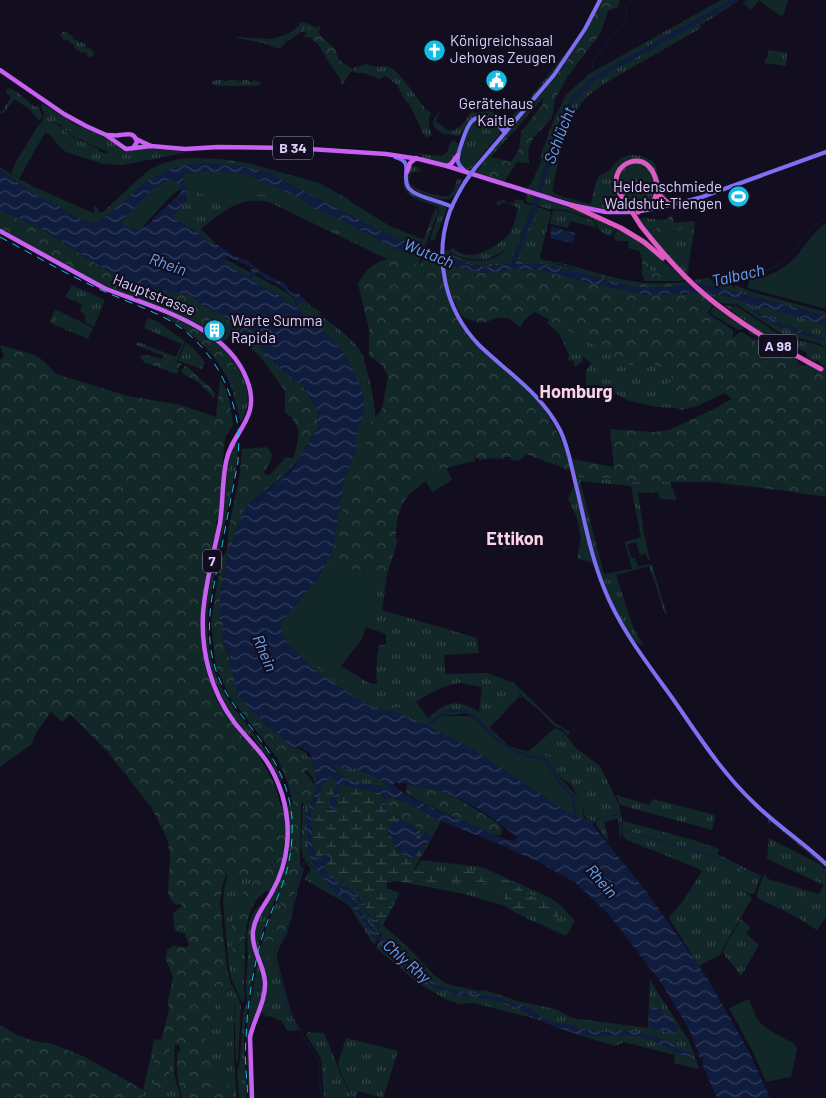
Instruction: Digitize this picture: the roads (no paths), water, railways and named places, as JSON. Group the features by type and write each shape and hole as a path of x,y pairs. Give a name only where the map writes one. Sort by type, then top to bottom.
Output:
{"highway":[{"name":"A 98","path":"658,190 650,167 640,162 632,161 627,163 621,168 617,176 617,187 641,226 682,274 729,313 773,343 821,369"},
{"path":"658,190 663,199 675,204"},
{"path":"658,190 662,207"},
{"path":"636,212 653,203 658,190"},
{"path":"662,207 663,199"},
{"path":"571,205 618,227 644,242 682,274"}],"main road":[{"path":"600,0 571,52 554,75 475,168 456,196 446,226 443,244 444,275 447,288 453,307 477,343 535,395 549,412 561,432 593,555 602,582 619,619 638,650 733,781 764,813 826,864"},
{"name":"B 34","path":"0,70 64,114 106,135 126,149 151,146 185,149 218,147 294,148 386,154 447,166 571,205 606,212 636,212"},
{"path":"447,166 458,155 466,128 471,121 480,117 507,123 517,119"},
{"path":"498,121 505,126 505,133"},
{"name":"B 34","path":"106,135 131,134 136,139 151,146"},
{"path":"120,144 122,135"},
{"path":"133,148 136,144 136,139"},
{"path":"636,212 713,194 826,152"},
{"path":"386,154 404,160 407,172"},
{"path":"458,155 459,164 466,172"},
{"path":"419,159 410,163 407,172 407,185 411,190 452,207"},
{"path":"444,203 449,202 456,196"},
{"name":"Hauptstrasse","path":"0,231 97,285 200,327 211,334 226,349 240,366 248,381 251,398 249,413 246,422 231,447 226,461 220,520 204,604 203,630 207,662 222,704 265,758 276,778 283,796 288,827 288,846 285,861 273,890 260,910 253,931 253,940 265,988 250,1037 252,1098"}],"water":[{"path":"196,163 232,165 269,173 387,234 470,265 484,267 510,264 512,261 515,261 515,264 541,264 632,287 655,288 689,285 699,293 648,295 590,283 541,270 513,269 484,273 445,265 396,249 341,220 321,212 295,196 248,175 210,171 185,175 183,178 186,189 189,192 186,194 183,204 173,216 200,234 209,243 216,244 234,256 248,261 260,271 285,284 290,291 299,294 304,301 298,304 297,308 333,339 349,362 364,399 364,412 356,438 357,449 345,476 332,552 319,577 280,624 282,635 315,671 360,701 372,707 396,712 424,724 476,751 567,812 591,823 646,891 706,976 748,1050 770,1098 717,1098 703,1066 702,1061 704,1057 700,1058 697,1054 698,1052 689,1029 660,981 610,916 576,883 541,863 441,821 406,802 387,798 386,806 383,809 382,799 384,797 381,796 381,793 341,785 336,807 334,810 329,810 337,784 330,776 321,789 311,812 312,841 316,855 320,862 324,854 329,854 332,857 323,866 329,877 338,883 339,889 342,891 343,889 340,884 359,897 369,914 378,920 380,929 372,922 363,906 345,891 358,906 376,934 386,940 400,955 435,984 447,989 496,997 532,1009 537,1014 561,1024 593,1031 614,1032 627,1030 648,1034 668,1041 679,1049 693,1055 692,1057 680,1054 646,1038 592,1036 562,1029 561,1027 536,1019 517,1008 493,1000 464,996 432,986 388,951 380,940 377,941 375,939 356,912 333,890 315,866 311,859 306,827 308,809 316,788 311,754 300,747 297,746 296,749 290,746 246,705 237,693 229,659 230,656 224,643 223,622 220,620 220,595 227,558 243,511 251,501 256,502 292,471 318,427 317,409 304,388 277,366 243,331 231,321 202,305 190,295 135,285 98,265 43,230 0,210 0,170 38,196 86,221 96,222 106,216 146,182 176,167","holes":["170,179 174,180 182,190 151,222 139,230 125,226 122,223 123,220 151,190","227,256 252,268 248,277 225,262","257,273 276,283 295,297 294,306 284,298 251,280","332,765 351,770 355,768 380,780 389,788 362,784 350,780","395,782 433,789 453,796 482,811 517,837 515,841 505,839 431,807 393,785"]},
{"path":"552,227 575,233 573,243 550,238"},
{"path":"696,282 826,316 826,325 751,304 760,314 826,339 826,342 785,329 759,316 743,301 708,293"},
{"path":"396,820 403,821 420,830 422,833 416,837 418,840 425,832 432,836 415,857 400,853 388,834 388,829"},
{"path":"652,1007 659,1008 670,1017 676,1024 679,1032 674,1034 649,1028 650,1010"}],"waterway":[{"path":"625,19 627,5 633,0"},
{"name":"Schlücht","path":"512,266 535,207 558,128 572,100 595,78 734,0"},
{"path":"593,68 593,61 624,22"},
{"name":"Talbach","path":"699,283 762,272 778,265 814,226 826,217"},
{"path":"253,502 278,482 294,465"},
{"path":"430,723 450,711 458,710 472,715 506,746 525,755 547,761 559,782 573,797 575,811"},
{"path":"591,823 600,818 619,814 620,827"},
{"path":"623,830 711,855 759,878"},
{"path":"299,1030 290,1017 275,955 276,948 285,936 298,877 309,850"},
{"path":"301,1033 319,1063 322,1098"}],"railway":[{"path":"0,237 81,280 160,315 182,329 196,341 218,369 233,403 239,438 238,461 212,595 209,627 210,644 213,660 222,685 279,770 289,799 292,825 291,848 287,870 262,939 252,981 245,1046 248,1098"}],"place":[{"name":"Königreichssaal Jehovas Zeugen","path":"434,50"},
{"name":"Gerätehaus Kaitle","path":"496,81"},
{"name":"Heldenschmiede Waldshut-Tiengen","path":"738,196"},
{"name":"Warte Summa Rapida","path":"215,330"}],"district":[{"name":"Homburg","path":"576,392"},
{"name":"Ettikon","path":"515,539"}],"water label":[{"name":"Wutach","path":"429,253"},
{"name":"Rhein","path":"168,264"},
{"name":"Rhein","path":"265,653"},
{"name":"Rhein","path":"602,881"},
{"name":"Chly Rhy","path":"407,961"}]}
